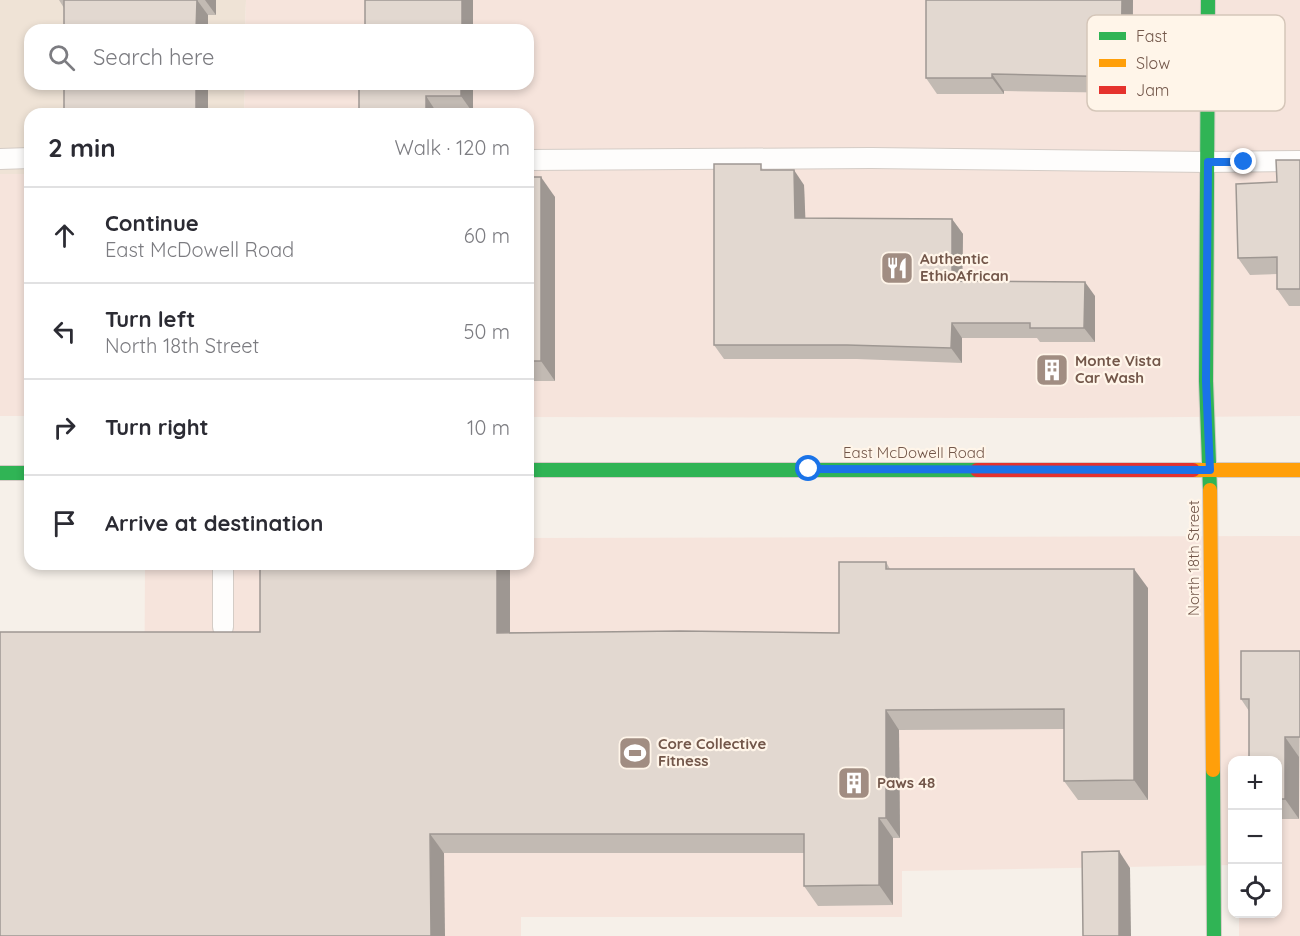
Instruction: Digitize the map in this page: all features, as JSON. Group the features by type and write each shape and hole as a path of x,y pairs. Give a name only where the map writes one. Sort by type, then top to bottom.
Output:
{"street":[{"name":"North 18th Street","path":"1208,111 1206,381 1210,470 1214,936"},
{"name":"East McDowell Road","path":"534,470 1300,470"},
{"path":"0,473 24,473"}],"lane":[{"path":"0,159 24,158"},
{"path":"534,160 883,158 1300,161"},
{"path":"223,570 223,627"}],"shaded area":[{"path":"0,0 246,0 245,24 24,24 24,90 245,90 244,108 24,108 24,174 0,174"},
{"path":"246,0 1300,0 1300,416 534,417 534,108 244,108 245,90 534,90 534,24 245,24"},
{"path":"0,174 24,174 24,416 0,416"},
{"path":"1300,536 1300,936 1239,936 1239,918 1282,918 1282,756 1228,756 1228,865 902,871 902,917 521,917 521,936 143,936 145,570 534,570 534,538"}],"building":[{"path":"64,0 197,0 196,24 64,24"},
{"path":"365,0 462,0 462,24 365,24"},
{"path":"926,0 1122,0 1122,15 1087,15 1087,76 992,74 992,78 926,78"},
{"path":"64,90 196,90 196,108 64,108"},
{"path":"359,90 461,90 461,96 426,96 426,108 359,108"},
{"path":"1276,160 1300,160 1300,289 1277,289 1277,257 1238,258 1236,184 1277,182"},
{"path":"714,164 761,164 761,170 794,170 795,218 952,219 952,281 1085,282 1084,328 1030,328 1030,323 952,323 951,348 714,345"},
{"path":"534,177 541,177 541,361 534,361"},
{"path":"839,562 886,562 886,569 1134,569 1134,780 1064,781 1064,709 886,710 886,818 879,818 879,885 804,886 804,834 430,834 431,936 0,936 0,632 260,632 260,570 497,570 497,633 680,631 839,633"},
{"path":"1241,651 1300,651 1300,737 1285,737 1285,799 1282,799 1282,756 1249,756 1249,699 1241,699"},
{"path":"1119,851 1119,936 1083,936 1082,852"}],"traffic: fast":[{"path":"1208,0 1208,15"},
{"path":"1207,111 1206,381 1210,490"},
{"path":"534,470 977,470"},
{"path":"0,473 24,473"},
{"path":"1213,770 1214,936"}],"traffic: slow":[{"path":"1193,470 1300,470"},
{"path":"1210,490 1213,770"}],"traffic: jam":[{"path":"977,470 1193,470"}],"place":[{"name":"Authentic EthioAfrican","path":"897,268"},
{"name":"Monte Vista Car Wash","path":"1052,370"},
{"name":"Core Collective Fitness","path":"635,753"},
{"name":"Paws 48","path":"854,783"}],"route":[{"path":"809,469 1210,470 1206,381 1208,162 1244,162"}]}
